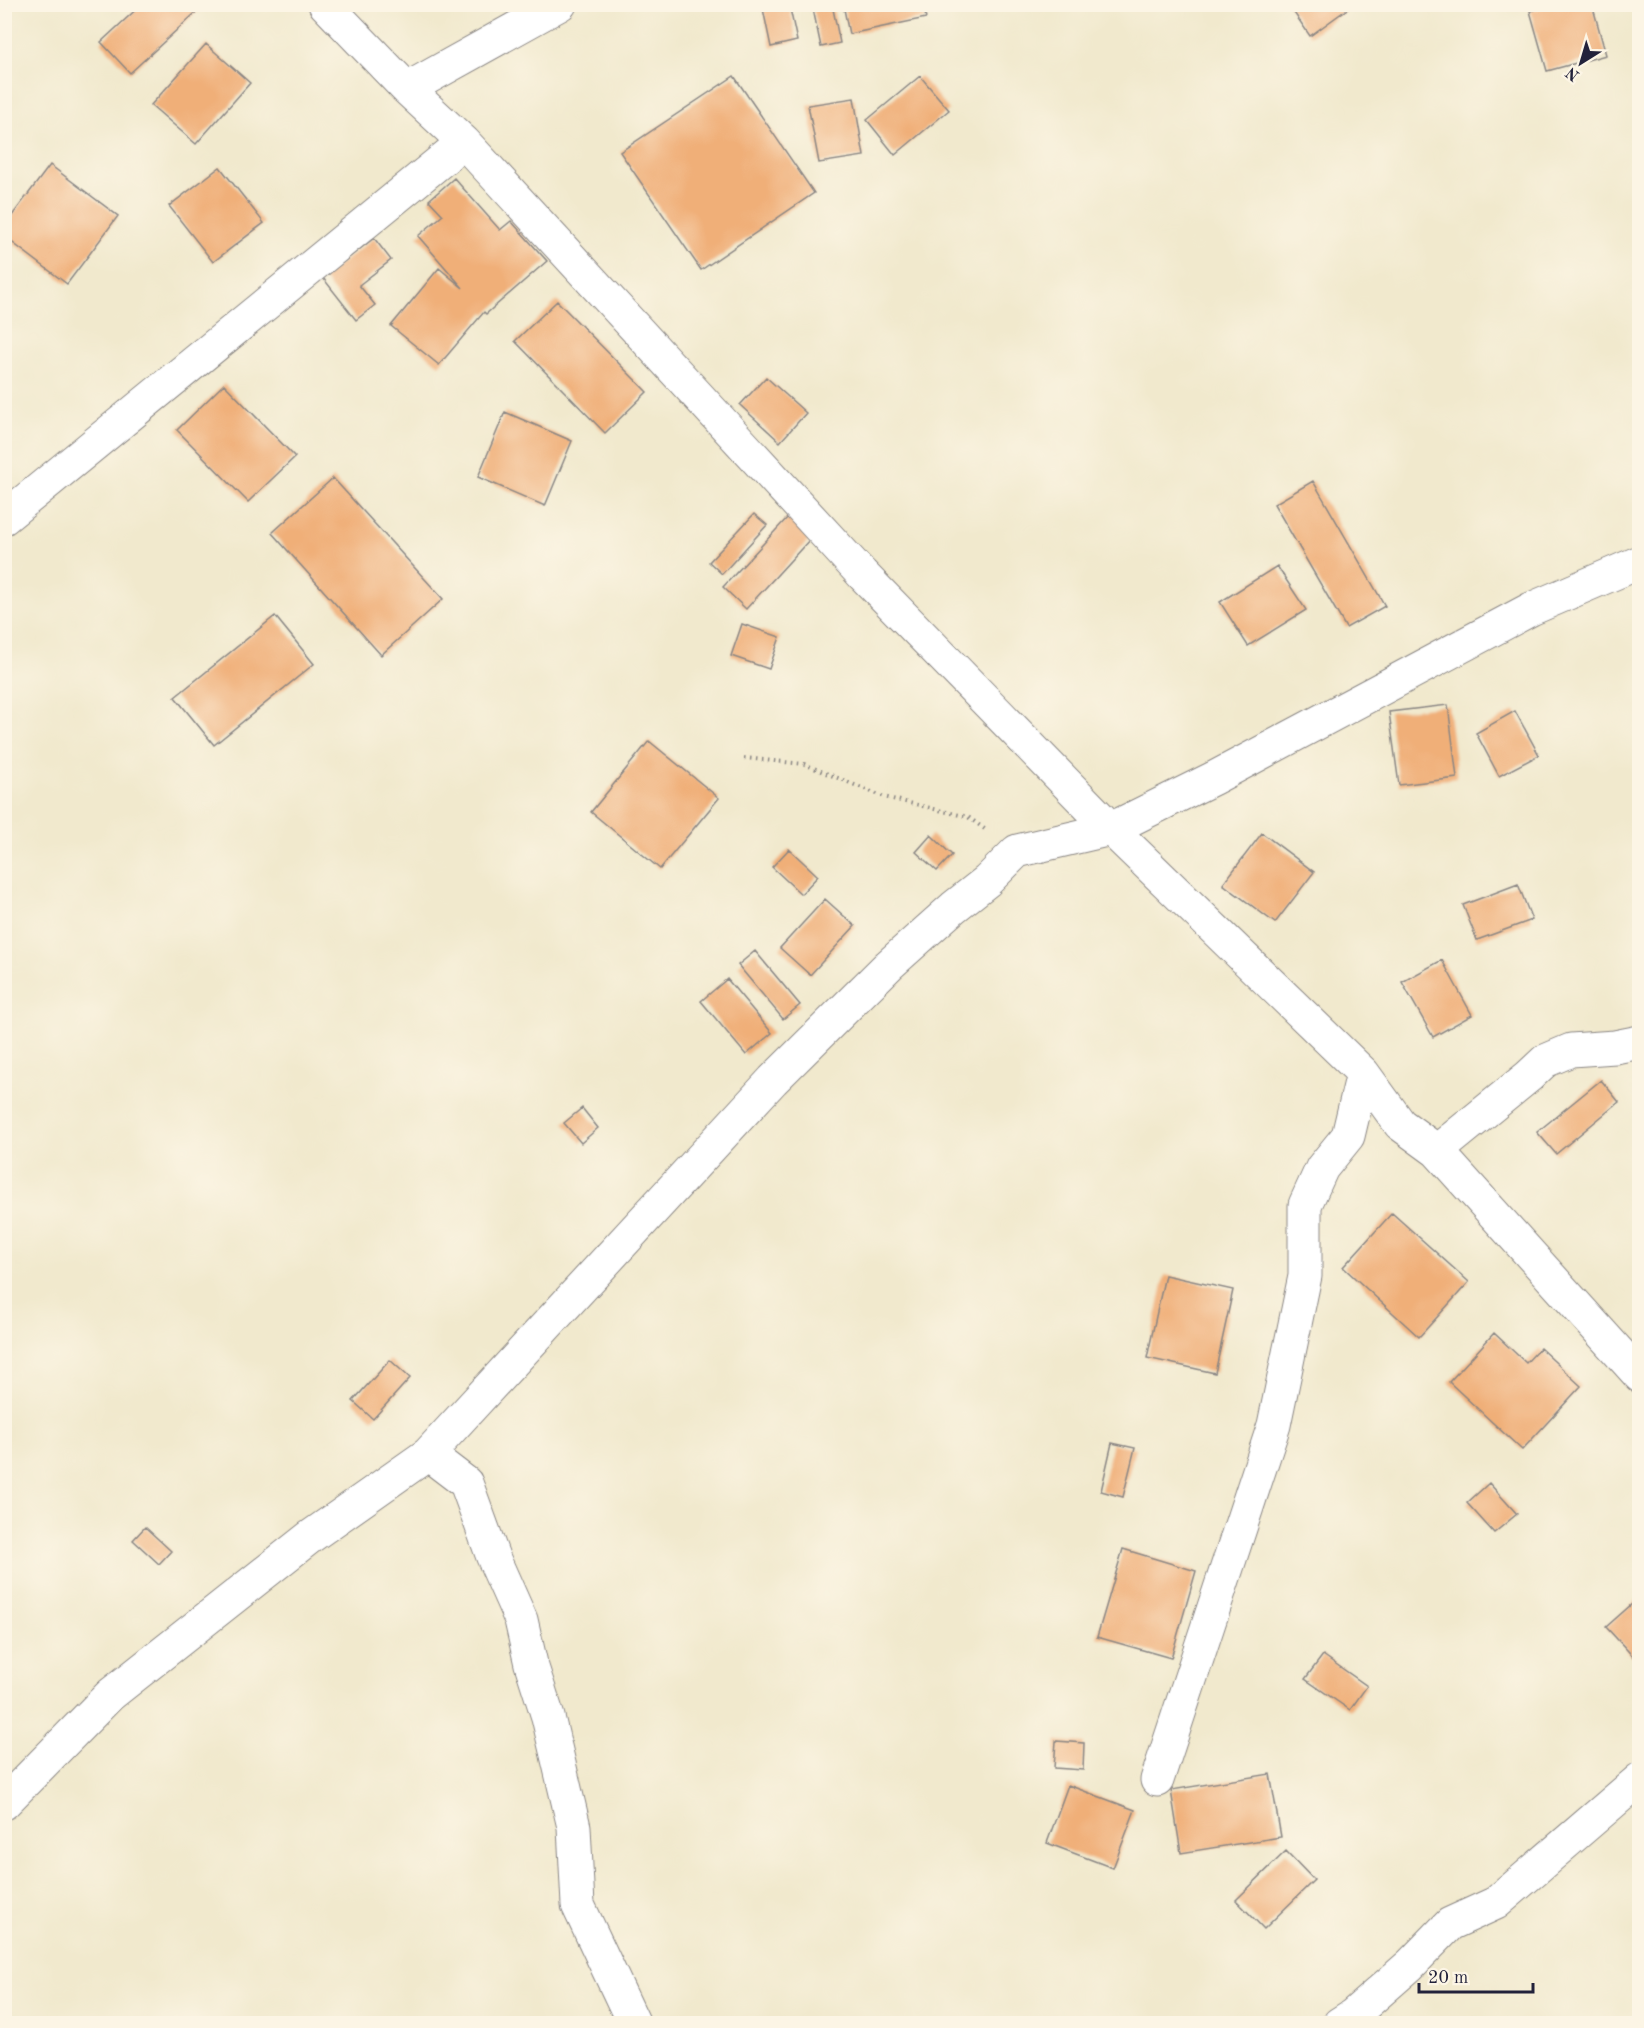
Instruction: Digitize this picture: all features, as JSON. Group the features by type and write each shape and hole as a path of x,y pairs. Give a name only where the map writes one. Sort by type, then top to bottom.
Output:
{"street":[{"path":"325,4 407,89 464,142 862,574 1111,829 1363,1073 1400,1124 1437,1151 1640,1376"},
{"path":"407,89 561,4"},
{"path":"4,518 464,142"},
{"path":"4,1803 110,1695 310,1537 428,1454 773,1080 889,964 987,881 1017,851 1111,829 1214,778 1531,609 1640,562"},
{"path":"1437,1151 1545,1061 1570,1050 1615,1047 1640,1042"},
{"path":"1157,1780 1274,1425 1305,1276 1305,1205 1322,1168 1348,1136 1363,1073"},
{"path":"428,1454 466,1482 492,1557 521,1620 531,1664 548,1717 574,1827 578,1905 634,2024"},
{"path":"1339,2024 1410,1965 1450,1924 1496,1903 1640,1779"}],"path":[{"path":"744,758 804,764 884,797 968,817 1017,851"}],"building":[{"path":"142,4 205,4 130,73 101,42"},
{"path":"762,4 789,4 797,41 771,47"},
{"path":"812,4 832,4 840,43 821,47"},
{"path":"843,4 923,4 926,18 849,34"},
{"path":"1288,4 1354,4 1310,36"},
{"path":"1555,4 1592,4 1606,55 1547,71 1530,11"},
{"path":"206,44 250,83 196,144 151,105"},
{"path":"734,76 814,193 701,270 620,152"},
{"path":"920,76 949,110 895,155 867,120"},
{"path":"854,98 864,156 819,163 808,105"},
{"path":"50,165 118,216 67,284 5,237 5,225"},
{"path":"220,167 264,223 213,262 169,206"},
{"path":"454,178 500,230 511,221 547,261 486,314 484,312 439,365 391,326 439,268 463,288 418,236 443,215 429,200"},
{"path":"374,238 391,260 359,285 375,305 356,320 323,278"},
{"path":"557,301 647,392 605,433 515,341"},
{"path":"766,377 806,413 780,442 740,405"},
{"path":"224,384 295,457 248,502 177,430"},
{"path":"505,412 572,441 545,506 478,477"},
{"path":"333,478 443,599 381,655 272,533"},
{"path":"1313,481 1385,606 1346,628 1274,504"},
{"path":"754,514 767,525 722,574 709,562"},
{"path":"788,517 811,538 746,609 723,587"},
{"path":"1277,566 1306,610 1248,646 1220,602"},
{"path":"275,616 314,664 214,745 175,697"},
{"path":"742,624 780,637 769,669 731,656"},
{"path":"1448,705 1457,778 1399,785 1389,712"},
{"path":"1515,711 1539,755 1499,776 1476,733"},
{"path":"649,741 719,798 660,869 591,812"},
{"path":"1262,833 1314,872 1275,923 1223,884"},
{"path":"931,835 952,855 937,871 916,852"},
{"path":"789,849 818,876 801,894 772,867"},
{"path":"1518,884 1532,920 1477,940 1463,905"},
{"path":"825,899 855,926 810,975 780,948"},
{"path":"755,951 800,1005 783,1019 738,965"},
{"path":"1442,960 1472,1015 1433,1037 1402,982"},
{"path":"727,979 772,1033 746,1055 701,1001"},
{"path":"1601,1080 1619,1102 1556,1154 1537,1132"},
{"path":"582,1108 598,1128 581,1143 564,1123"},
{"path":"1392,1213 1469,1282 1419,1337 1343,1267"},
{"path":"1165,1275 1233,1290 1215,1373 1147,1358"},
{"path":"1494,1333 1526,1363 1540,1348 1581,1386 1522,1450 1449,1382"},
{"path":"390,1360 410,1378 373,1419 353,1401"},
{"path":"1112,1443 1135,1448 1123,1497 1101,1491"},
{"path":"1489,1483 1517,1514 1494,1533 1467,1503"},
{"path":"145,1527 171,1551 159,1564 133,1540"},
{"path":"1123,1549 1196,1571 1171,1658 1097,1637"},
{"path":"1640,1597 1640,1664 1606,1627"},
{"path":"1323,1655 1367,1686 1350,1710 1305,1679"},
{"path":"1056,1741 1084,1743 1083,1770 1054,1768"},
{"path":"1270,1774 1281,1837 1181,1853 1171,1790"},
{"path":"1068,1785 1135,1810 1113,1868 1047,1843"},
{"path":"1286,1851 1314,1880 1264,1929 1236,1900"}]}
